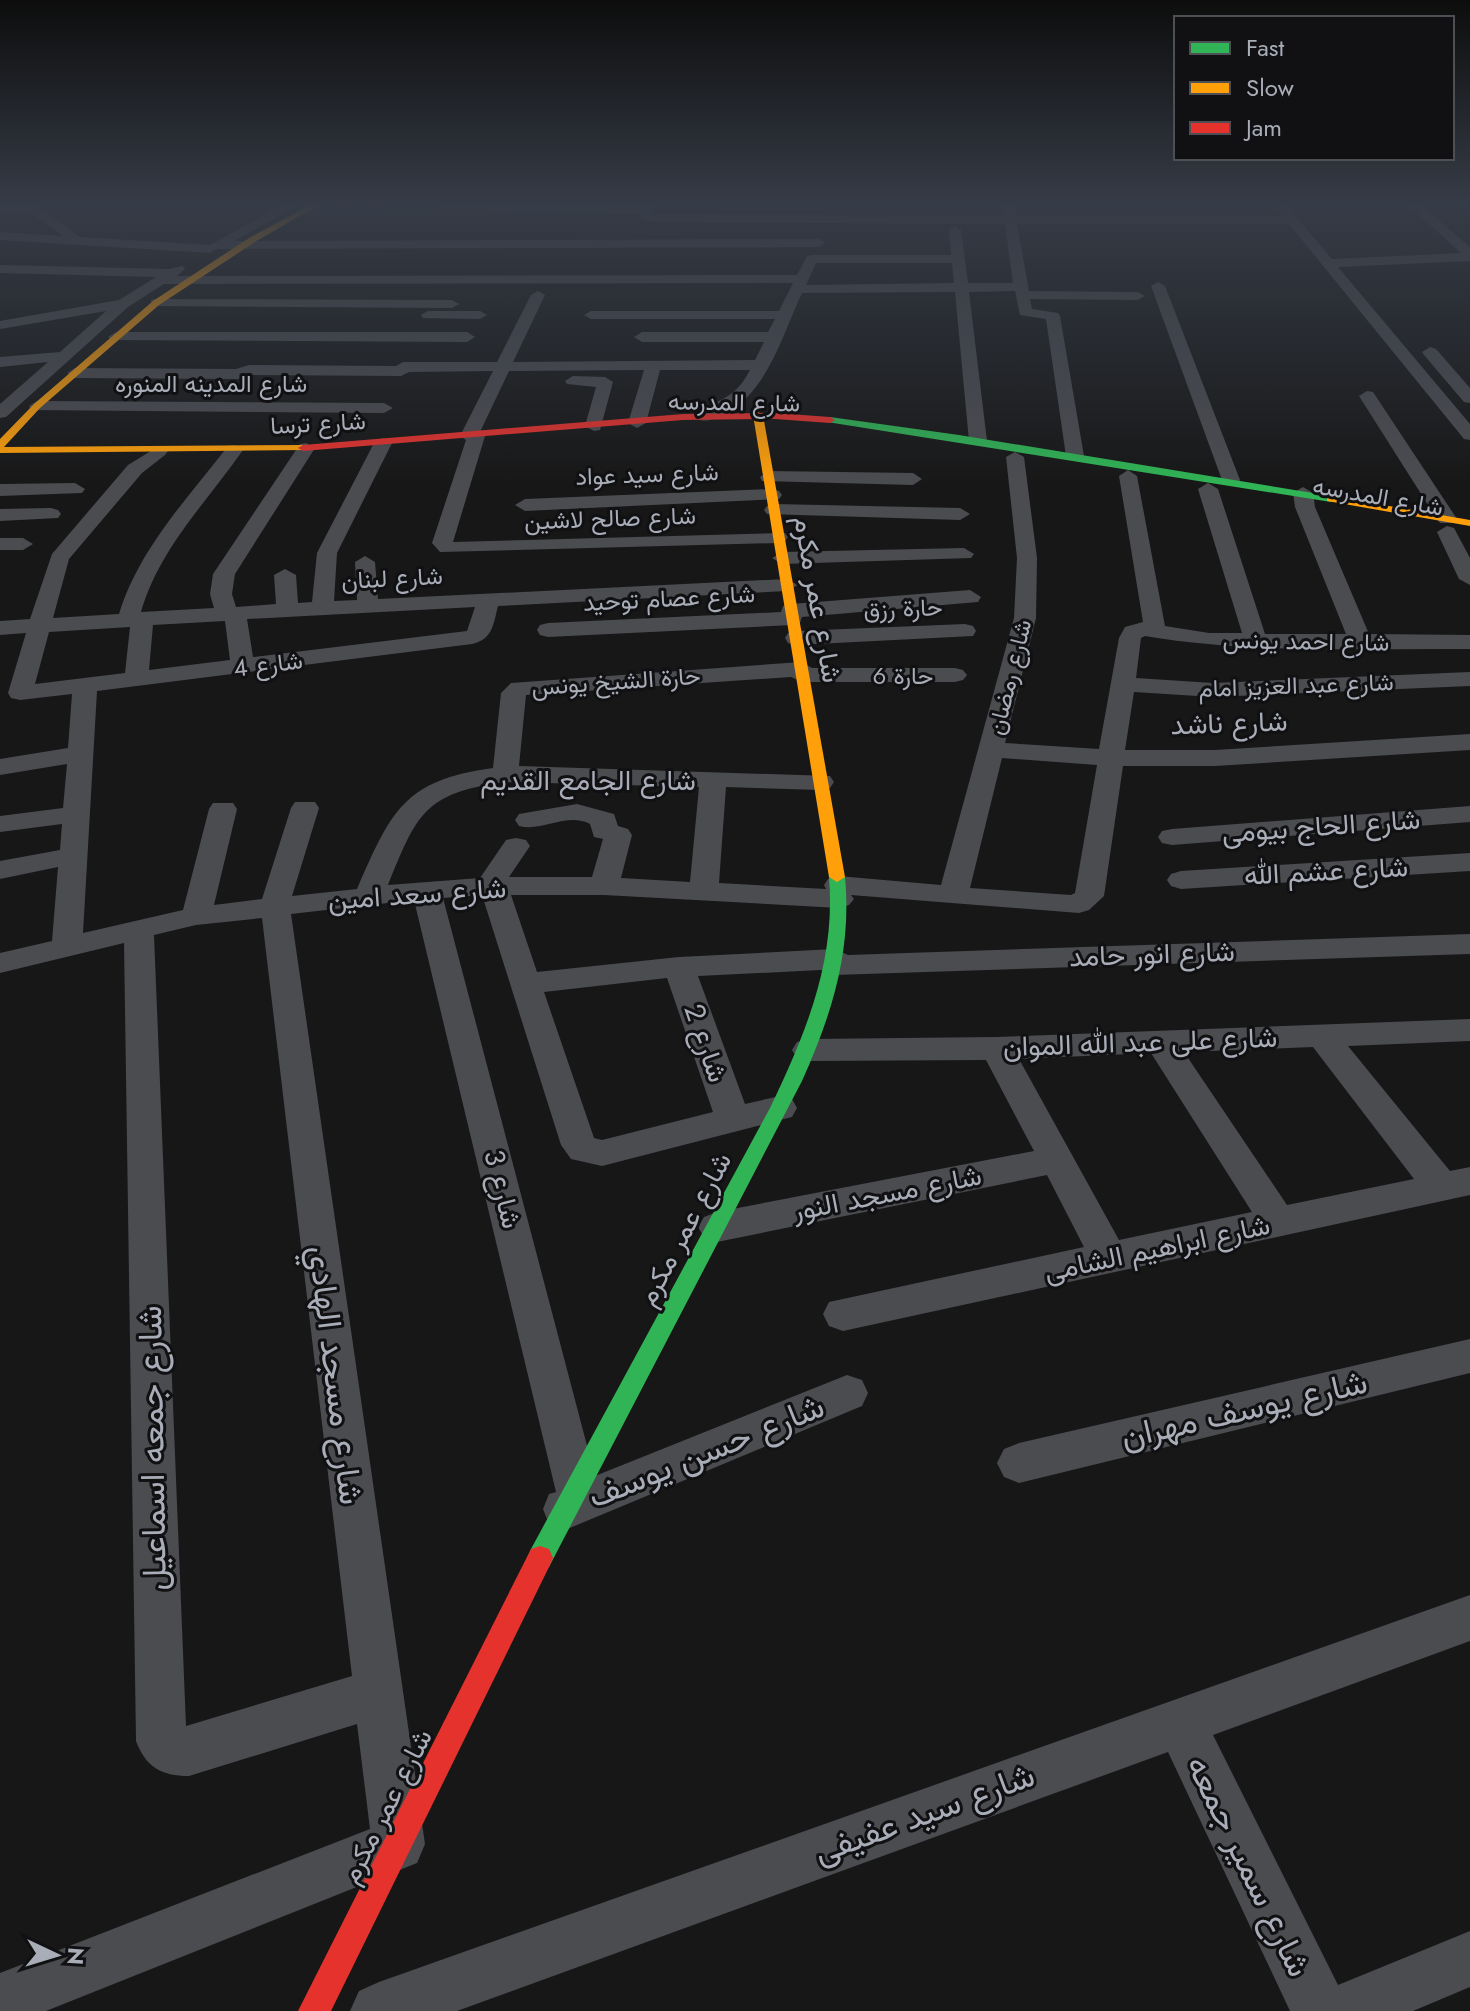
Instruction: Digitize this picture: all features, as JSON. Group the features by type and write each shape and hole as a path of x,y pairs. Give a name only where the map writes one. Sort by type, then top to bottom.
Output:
{"main road":[{"path":"0,447 37,406 116,337 151,299"},
{"name":"شارع المدرسه","path":"637,423 706,416 854,423 1231,480 1304,500"},
{"name":"شارع المدرسه","path":"637,423 763,419 1208,489 1304,500 1447,526 1470,536"},
{"name":"شارع عمر مكرم","path":"314,2011 570,1499 780,1108 809,1050 826,1002 840,928 839,892 771,494 763,419"},
{"name":"شارع ترسا","path":"0,447 159,451 306,448 637,423"},
{"name":"شارع المدرسه","path":"1447,526 1470,523"}],"street":[{"path":"0,325 106,299"},
{"path":"106,320 120,299"},
{"path":"0,313 132,299"},
{"path":"0,413 8,400 106,320 149,299"},
{"path":"200,299 481,310"},
{"path":"472,436 536,299"},
{"path":"706,416 732,403 750,386 791,299"},
{"path":"960,299 978,441"},
{"path":"1023,299 1025,312 1053,316 1075,456"},
{"path":"1163,299 1231,480"},
{"path":"1357,299 1470,435"},
{"path":"590,316 785,315"},
{"path":"66,337 86,337"},
{"path":"116,337 467,337"},
{"path":"323,608 327,553 417,337"},
{"path":"642,337 774,337"},
{"path":"1419,340 1470,398"},
{"path":"0,362 64,356"},
{"path":"94,356 125,356"},
{"path":"235,357 397,380"},
{"path":"75,373 240,374 249,370 397,380 503,367 573,367 611,359 653,366 760,365"},
{"path":"637,423 653,366"},
{"path":"573,367 605,382 594,426"},
{"path":"0,375 47,371"},
{"name":"شارع المدينه المنوره","path":"37,406 258,407 397,380"},
{"path":"136,681 133,595 144,570 232,450 272,386"},
{"path":"750,386 753,403 763,419"},
{"path":"1367,396 1447,526 1470,579"},
{"name":"شارع صالح لاشين","path":"472,436 442,543 444,546 780,548 964,554"},
{"path":"243,667 231,613 221,594 224,574 306,448"},
{"path":"38,626 59,558 135,469 159,451"},
{"name":"شارع رمضان","path":"954,893 1019,649 1027,589 1027,558 1015,457"},
{"path":"1111,758 1130,638 1133,632 1155,624 1128,476"},
{"path":"771,494 913,479"},
{"path":"0,490 75,489"},
{"path":"1208,489 1256,642"},
{"path":"771,494 960,514"},
{"name":"شارع سيد عواد","path":"525,505 771,494"},
{"path":"1304,500 1361,642"},
{"path":"0,515 51,514"},
{"path":"0,544 23,544"},
{"path":"351,653 365,562"},
{"path":"285,575 285,662"},
{"name":"شارع لبنان","path":"0,628 284,610 787,585"},
{"path":"793,622 970,597"},
{"name":"شارع 4","path":"38,626 20,693 136,681 477,635 481,631 488,600"},
{"path":"412,645 420,603"},
{"name":"شارع عصام توحيد","path":"548,630 793,622"},
{"name":"حارة رزق","path":"793,622 965,631"},
{"name":"شارع احمد يونس","path":"1143,629 1201,640 1470,642"},
{"path":"1227,641 1244,689"},
{"path":"1321,642 1343,685"},
{"path":"1409,642 1433,681"},
{"name":"حارة 6","path":"802,672 955,675"},
{"name":"حارة الشيخ يونس","path":"505,774 513,693 520,688 802,672"},
{"name":"شارع عبد العزيز امام","path":"1123,684 1244,689 1470,679"},
{"path":"67,945 85,687"},
{"name":"شارع ناشد","path":"991,750 1111,758 1215,758 1470,742"},
{"path":"0,767 80,754"},
{"name":"شارع سعد امين","path":"0,963 196,916 369,895 491,886 954,893 1062,905 1079,904 1089,896 1111,758"},
{"name":"شارع الجامع القديم","path":"369,895 405,815 421,798 445,785 474,776 505,774 821,782"},
{"path":"704,891 713,781"},
{"path":"275,905 305,808"},
{"path":"196,916 223,809"},
{"path":"529,820 568,812 596,815 604,820 604,831 618,835 604,886"},
{"path":"0,824 76,814"},
{"name":"شارع الحاج بيومى","path":"1172,837 1470,814"},
{"path":"516,846 491,886 579,1145 584,1150 602,1153 780,1108"},
{"path":"0,870 73,856"},
{"name":"شارع عشم الله","path":"1181,880 1470,862"},
{"name":"شارع 3","path":"426,890 570,1499"},
{"name":"شارع مسجد الهادي","path":"275,905 398,1844"},
{"name":"شارع جمعه اسماعيل","path":"139,928 161,1741 172,1751 189,1751 377,1693"},
{"name":"شارع انور حامد","path":"526,984 679,967 1470,944"},
{"name":"شارع 2","path":"679,967 733,1119"},
{"name":"شارع على عبد الله الموان","path":"809,1050 997,1048 1470,1030"},
{"path":"1322,1036 1456,1184"},
{"path":"1160,1042 1278,1222"},
{"path":"997,1048 1109,1258"},
{"name":"شارع مسجد النور","path":"717,1227 1057,1160"},
{"name":"شارع ابراهيم الشامى","path":"843,1314 1456,1184"},
{"name":"شارع يوسف مهران","path":"1019,1463 1470,1356"},
{"name":"شارع حسن يوسف","path":"570,1499 847,1393"},
{"name":"شارع سيد عفيفى","path":"379,2011 1470,1618"},
{"name":"شارع سمير جمعه","path":"1179,1721 1320,2011"},
{"path":"0,2001 398,1844"},
{"path":"1345,2011 1470,1959"}],"traffic: fast":[{"path":"830,420 1331,499"},
{"path":"540,1558 780,1108 805,1054 834,967 840,907 837,877"}],"traffic: slow":[{"path":"0,445 37,406 162,299"},
{"path":"758,415 837,877"},
{"path":"0,450 303,448"},
{"path":"1331,499 1470,523"}],"traffic: jam":[{"path":"303,448 683,417 775,416 830,420"},
{"path":"314,2011 540,1558"}]}
